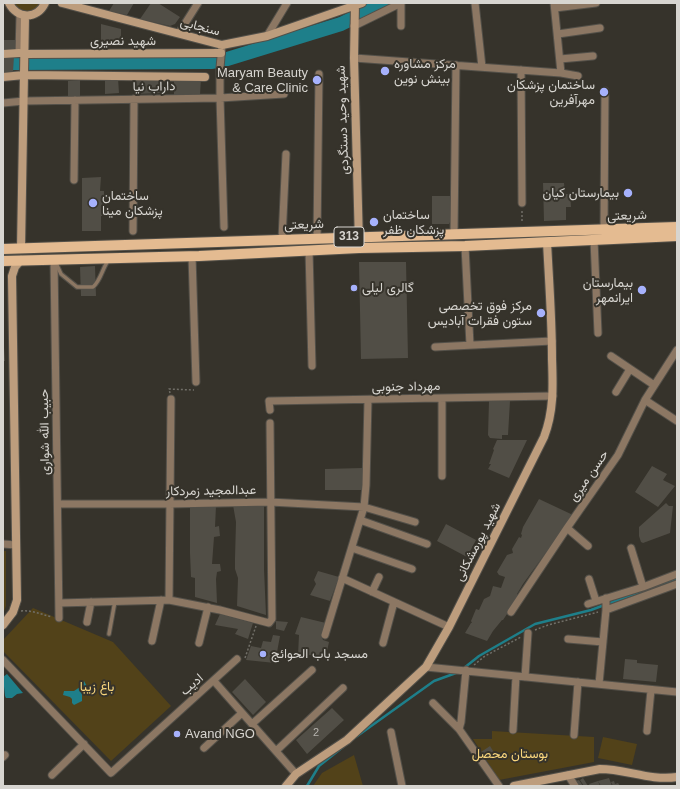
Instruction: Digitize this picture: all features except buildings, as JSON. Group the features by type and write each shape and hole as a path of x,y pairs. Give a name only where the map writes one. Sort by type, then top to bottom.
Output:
{"main road":[{"name":"شریعتی","path":"3,249 677,227"},
{"name":"شریعتی","path":"54,260 192,256 359,248 465,246 677,236"},
{"path":"242,240 242,254"},
{"name":"313","path":"3,261 54,260"}],"street":[{"path":"8,3 12,9 23,15 37,13 41,10 45,3"},
{"name":"سنجابی","path":"66,3 179,33 222,49 356,7"},
{"path":"179,33 198,3"},
{"path":"267,36 287,3"},
{"path":"354,26 401,3 401,26"},
{"path":"474,3 482,67"},
{"path":"561,72 554,6 596,3"},
{"name":"شهید وحید دستگردی","path":"356,7 354,26 354,58 359,248"},
{"path":"21,248 24,101 22,53 23,15"},
{"path":"558,34 600,28"},
{"path":"222,49 220,68 220,98 224,227"},
{"name":"شهید نصیری","path":"3,54 222,49"},
{"path":"560,59 593,56"},
{"path":"354,58 561,72 578,76"},
{"path":"454,234 456,65"},
{"path":"521,70 522,203"},
{"path":"317,238 319,74"},
{"path":"3,77 24,75 205,77"},
{"path":"604,229 605,91"},
{"name":"داراب نیا","path":"3,103 24,101 220,98 284,94"},
{"path":"133,231 134,99"},
{"path":"74,180 75,100"},
{"path":"282,239 286,154"},
{"path":"348,237 354,230 358,217"},
{"path":"594,240 598,333"},
{"name":"شهید پورمشکانی","path":"286,786 296,774 347,740 426,667 449,627 544,437 550,423 553,396 547,242"},
{"path":"465,246 470,345"},
{"path":"309,250 312,366"},
{"path":"192,256 196,382"},
{"path":"3,626 13,612 17,600 12,276 15,267 21,260"},
{"name":"حبیب الله شواری","path":"54,260 59,618"},
{"path":"435,347 552,341"},
{"name":"حسن میری","path":"511,612 618,455 645,400 677,350"},
{"path":"612,356 654,385"},
{"path":"616,392 630,369"},
{"name":"مهرداد جنوبی","path":"270,410 269,401 553,396"},
{"path":"169,600 171,399"},
{"path":"442,399 442,476"},
{"path":"325,635 364,507 368,400"},
{"path":"645,400 677,421"},
{"path":"59,603 169,600 208,607 269,623 271,621 270,423"},
{"name":"عبدالمجید زمردکار","path":"58,504 270,502 364,507 415,522"},
{"path":"360,520 427,544"},
{"path":"567,528 588,546"},
{"path":"3,544 16,545"},
{"path":"352,548 412,569"},
{"path":"631,548 643,587"},
{"path":"588,604 643,587 677,574"},
{"path":"372,592 379,577"},
{"path":"342,578 449,627"},
{"path":"589,579 596,601"},
{"path":"606,610 677,584"},
{"path":"599,684 606,598"},
{"path":"152,641 161,600"},
{"path":"88,622 91,602"},
{"path":"383,643 394,602"},
{"path":"199,643 208,607"},
{"path":"525,677 528,633"},
{"path":"568,639 603,642"},
{"path":"214,681 237,659"},
{"path":"3,660 84,744 52,775"},
{"path":"426,667 677,692"},
{"path":"252,724 312,670"},
{"path":"460,725 466,670"},
{"path":"513,730 516,676"},
{"name":"ادیب","path":"84,744 111,773 214,681 296,774"},
{"path":"574,735 578,682"},
{"path":"276,751 343,688"},
{"path":"647,731 651,690"},
{"path":"433,703 460,725 499,786"},
{"path":"204,748 242,713"},
{"path":"391,732 402,786"},
{"path":"514,786 606,769 659,778 677,777"},
{"path":"568,775 575,786"}],"lane":[{"path":"54,260 61,274 77,287 93,287 98,283 104,266 110,258"},
{"path":"109,634 115,601"}],"path":[{"path":"522,203 522,232"},
{"path":"171,399 169,389 196,390 196,382"},
{"path":"13,612 30,610 59,618"},
{"path":"237,659 245,659 258,620"}],"green space":[{"path":"13,3 41,3 34,10 27,12 20,10"},
{"path":"3,551 6,551 6,606 3,614"},
{"name":"باغ زیبا","path":"33,608 113,642 171,706 111,761 3,651 3,640"},
{"name":"بوستان محصل","path":"492,731 594,737 594,762 499,780 473,739 492,739"},
{"path":"603,737 637,744 632,765 598,758"},
{"path":"354,755 363,786 313,786 322,773"}],"water":[{"path":"7,674 23,693 17,694 12,698 6,698 3,677"},
{"path":"84,681 89,690 84,691 82,694 82,701 74,705 70,697 63,695 64,691 74,691 80,687"}],"waterway":[{"path":"3,64 211,62 224,60 341,24 384,3"},
{"path":"464,668 479,656 535,624 591,610 677,578"},
{"path":"353,739 434,681 456,673"},
{"path":"307,786 319,766 343,747"}],"place":[{"name":"مرکز مشاوره بینش نوین","path":"385,71"},
{"name":"Maryam Beauty & Care Clinic","path":"317,80"},
{"name":"ساختمان پزشکان مهرآفرین","path":"604,92"},
{"name":"بیمارستان کیان","path":"628,193"},
{"name":"ساختمان پزشكان مينا","path":"93,203"},
{"name":"ساختمان پزشکان ظفر","path":"374,222"},
{"name":"گالری لیلی","path":"354,288"},
{"name":"بیمارستان ایرانمهر","path":"642,290"},
{"name":"مرکز فوق تخصصی ستون فقرات آبادیس","path":"541,313"},
{"name":"مسجد باب الحوائج","path":"263,654"},
{"name":"Avand NGO","path":"177,734"}]}
